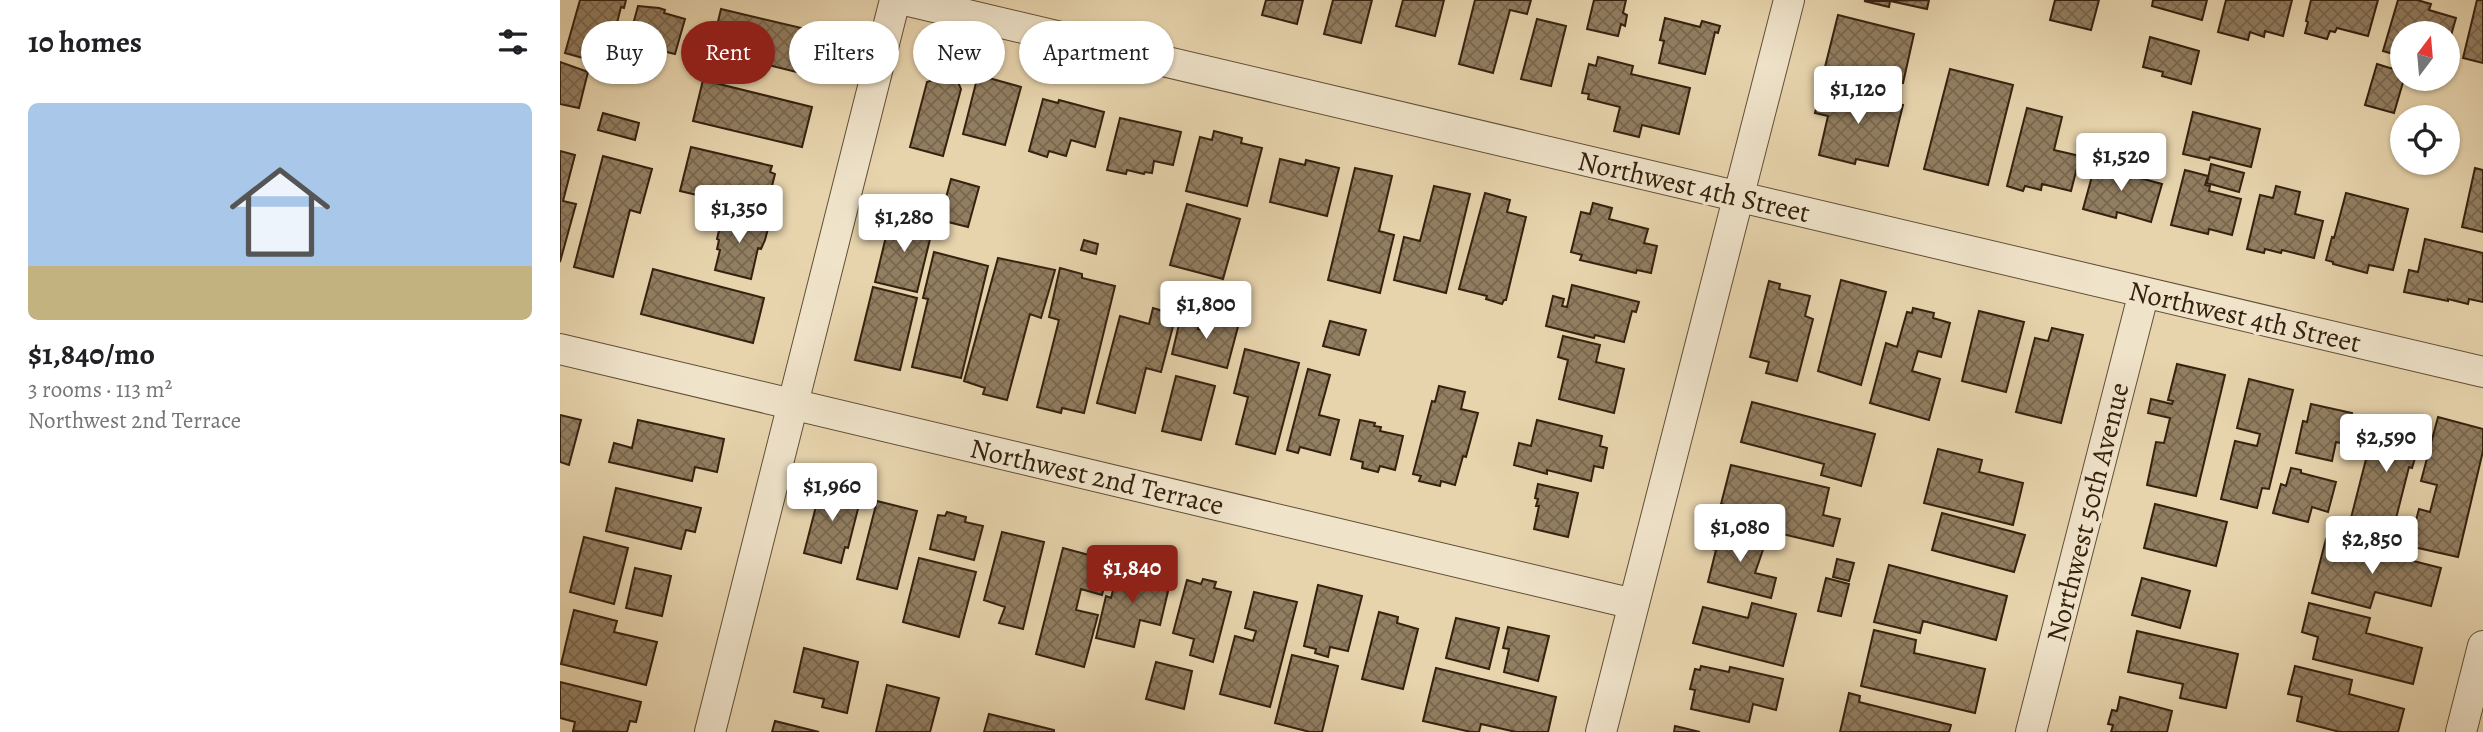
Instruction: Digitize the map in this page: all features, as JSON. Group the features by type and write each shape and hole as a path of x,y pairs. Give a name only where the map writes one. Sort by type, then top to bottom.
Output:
{"street":[{"path":"710,732 895,0"},
{"name":"Northwest 4th Street","path":"904,0 2483,372"},
{"path":"1601,732 1789,0"},
{"name":"Northwest 50th Avenue","path":"2031,732 2144,292"},
{"name":"Northwest 2nd Terrace","path":"560,349 1634,604"},
{"path":"2461,732 2483,646"}],"building":[{"path":"580,0 626,0 618,21 581,21 581,57 565,53"},
{"path":"1266,0 1303,0 1297,24 1262,15"},
{"path":"1333,0 1372,0 1361,43 1324,34"},
{"path":"1403,0 1444,0 1435,36 1396,26"},
{"path":"1475,0 1531,0 1527,14 1510,10 1493,73 1459,64"},
{"path":"1594,0 1626,0 1623,13 1627,15 1625,26 1621,24 1618,36 1587,29"},
{"path":"1929,0 1927,9 1890,1 1889,7 1864,1"},
{"path":"2055,0 2099,0 2091,30 2050,20"},
{"path":"2153,0 2207,0 2202,20 2152,6"},
{"path":"2226,0 2292,0 2283,36 2265,31 2264,37 2250,32 2248,40 2218,32"},
{"path":"2311,0 2378,0 2368,36 2337,28 2335,32 2330,31 2327,39 2305,33"},
{"path":"2398,0 2417,0 2431,4 2429,10 2456,18 2455,21 2392,21"},
{"path":"2477,0 2483,0 2483,63 2463,58"},
{"path":"638,6 659,8 665,10 664,13 685,19 681,21 681,33 675,54 667,52 667,21 634,21"},
{"path":"721,9 772,21 718,21"},
{"path":"1838,15 1914,34 1903,83 1866,74 1863,84 1823,75"},
{"path":"1665,18 1700,27 1702,21 1720,26 1718,33 1715,32 1705,74 1659,63"},
{"path":"1537,19 1566,26 1551,86 1521,79"},
{"path":"775,22 789,25 789,70 775,67"},
{"path":"2390,27 2390,53 2383,51"},
{"path":"2150,37 2199,51 2191,84 2162,76 2163,72 2143,67"},
{"path":"1598,57 1633,66 1631,74 1690,88 1679,134 1642,125 1639,137 1614,131 1620,107 1588,99 1589,94 1582,93 1589,64 1596,66"},
{"path":"560,62 581,70 581,84 585,84 579,108 560,104"},
{"path":"2377,64 2390,68 2390,91 2400,91 2396,105 2390,105 2390,112 2365,105"},
{"path":"1950,69 2013,85 1988,185 1924,169"},
{"path":"1005,83 1021,87 1005,145 963,134 976,84"},
{"path":"702,84 719,84 812,107 802,147 693,121"},
{"path":"926,84 959,84 961,89 943,156 910,147"},
{"path":"1822,85 1903,105 1888,166 1856,159 1855,164 1819,155 1828,116 1815,113"},
{"path":"1043,99 1058,103 1059,100 1104,112 1095,147 1071,140 1066,156 1049,151 1047,157 1029,151"},
{"path":"2027,108 2062,117 2054,150 2080,156 2071,191 2042,184 2041,190 2025,186 2023,191 2007,186"},
{"path":"2193,112 2260,129 2251,167 2210,157 2209,160 2183,154"},
{"path":"603,113 639,123 635,140 598,130"},
{"path":"1120,118 1181,132 1173,165 1154,161 1152,173 1144,174 1127,170 1126,174 1107,170"},
{"path":"1214,131 1242,138 1241,143 1262,148 1247,206 1186,191 1200,137 1212,140"},
{"path":"691,147 772,166 770,172 775,174 770,194 764,192 760,210 680,191"},
{"path":"560,151 575,155 563,201 576,204 560,262"},
{"path":"603,156 652,169 640,213 630,210 613,277 574,267"},
{"path":"2097,158 2116,162 2114,171 2162,184 2151,222 2117,212 2116,218 2083,209"},
{"path":"1280,159 1305,165 1306,160 1339,168 1327,216 1270,202"},
{"path":"2211,164 2244,173 2239,192 2207,183"},
{"path":"1355,168 1392,176 1379,231 1394,235 1380,293 1328,280"},
{"path":"2475,168 2483,170 2483,232 2462,227"},
{"path":"2185,170 2208,176 2205,185 2210,186 2209,191 2241,199 2232,235 2209,229 2208,234 2171,225"},
{"path":"951,179 979,187 968,227 940,220"},
{"path":"1434,186 1470,194 1446,293 1394,280 1404,237 1420,241"},
{"path":"2276,186 2300,192 2295,214 2323,221 2314,258 2282,250 2281,253 2265,249 2264,253 2247,249 2260,195 2273,198"},
{"path":"1485,193 1510,200 1507,212 1526,217 1506,300 1502,304 1486,299 1487,296 1459,289"},
{"path":"2346,193 2408,209 2393,270 2369,265 2367,273 2326,260"},
{"path":"1593,203 1612,208 1609,219 1648,229 1644,243 1657,246 1651,273 1637,270 1636,273 1580,260 1582,255 1571,252 1581,212 1590,214"},
{"path":"1187,204 1240,219 1223,279 1170,265"},
{"path":"723,214 769,225 761,249 758,248 751,279 715,270 720,250 717,249 717,239"},
{"path":"891,216 933,227 917,292 875,282"},
{"path":"2425,239 2483,253 2483,302 2469,299 2468,304 2404,292 2409,270 2418,272"},
{"path":"1084,240 1098,244 1096,254 1081,250"},
{"path":"934,252 988,266 961,378 912,367 928,299 923,298"},
{"path":"998,258 1055,270 1041,318 1030,314 1007,400 983,394 985,388 964,381"},
{"path":"1060,268 1082,274 1082,278 1115,286 1084,413 1062,408 1061,413 1037,407 1059,320 1049,317"},
{"path":"653,269 764,298 753,343 641,314"},
{"path":"1841,280 1886,292 1861,385 1818,371"},
{"path":"1769,281 1780,284 1779,289 1810,296 1805,316 1813,319 1797,381 1766,373 1769,362 1750,357"},
{"path":"1572,285 1639,302 1636,312 1632,311 1624,342 1595,335 1594,338 1546,326 1553,296 1564,299 1562,306 1567,307"},
{"path":"873,287 917,298 900,370 855,360"},
{"path":"1153,308 1176,315 1161,372 1146,368 1135,413 1097,403 1120,316 1149,324"},
{"path":"1913,308 1934,313 1933,318 1950,323 1941,357 1918,351 1912,371 1940,379 1929,420 1870,403 1886,343 1897,347 1907,312 1912,313"},
{"path":"1979,311 2024,322 2006,392 1962,381"},
{"path":"1181,316 1200,321 1198,329 1209,332 1213,317 1239,323 1227,368 1172,354"},
{"path":"1330,321 1366,330 1359,355 1323,346"},
{"path":"2052,328 2083,335 2061,423 2016,412 2035,338 2048,341"},
{"path":"1563,336 1600,345 1596,362 1624,369 1614,413 1559,399 1568,360 1558,357"},
{"path":"1245,349 1299,363 1275,454 1236,444 1248,397 1234,393"},
{"path":"2177,364 2225,375 2196,496 2147,485 2156,442 2164,443 2170,418 2148,413 2151,399 2172,404 2173,401 2168,400"},
{"path":"1308,369 1330,375 1319,415 1339,420 1330,455 1300,447 1298,453 1287,450"},
{"path":"1176,376 1215,386 1201,440 1162,431"},
{"path":"2249,379 2293,390 2269,489 2262,488 2257,508 2221,499 2235,441 2257,446 2260,434 2237,428"},
{"path":"1439,386 1465,392 1461,409 1478,413 1455,485 1441,481 1440,486 1419,481 1421,476 1413,474 1432,401 1435,402"},
{"path":"1752,402 1875,434 1861,486 1821,475 1824,464 1741,442"},
{"path":"2311,404 2352,413 2345,444 2336,442 2332,461 2296,453 2303,421 2307,422"},
{"path":"560,415 581,420 569,465 560,462"},
{"path":"2438,417 2483,429 2483,451 2458,557 2409,546 2419,509 2430,512 2437,485 2421,481"},
{"path":"638,420 724,439 717,472 695,467 692,481 609,462 614,443 632,448"},
{"path":"1360,420 1375,423 1374,426 1381,427 1380,431 1403,436 1395,470 1380,466 1378,472 1362,468 1363,462 1351,459"},
{"path":"1537,420 1602,436 1600,446 1607,448 1603,468 1594,466 1591,481 1514,465 1519,443 1531,446"},
{"path":"2376,420 2423,432 2412,468 2409,467 2393,530 2351,518"},
{"path":"1938,449 1982,460 1979,472 2023,483 2013,525 1924,503"},
{"path":"1731,465 1829,488 1823,515 1840,519 1833,546 1770,531 1774,517 1721,504"},
{"path":"2291,468 2336,482 2328,512 2312,507 2308,522 2273,513 2281,484 2286,486"},
{"path":"822,483 848,489 847,493 861,497 848,548 845,547 841,563 804,553"},
{"path":"1538,484 1578,493 1568,537 1534,529 1539,506 1536,506 1538,499 1535,498"},
{"path":"616,488 701,508 695,532 686,530 681,549 606,531"},
{"path":"877,501 917,511 897,589 857,579"},
{"path":"2155,504 2227,522 2216,566 2144,548"},
{"path":"947,512 966,517 965,522 983,526 974,560 930,549 938,515 945,516"},
{"path":"1942,513 2025,535 2014,572 1932,550"},
{"path":"1717,529 1766,541 1755,573 1776,578 1771,598 1708,582 1716,550 1712,549"},
{"path":"1002,532 1044,542 1023,629 999,623 1005,607 984,600"},
{"path":"584,537 628,548 614,604 570,592"},
{"path":"2326,539 2441,568 2431,606 2375,592 2370,608 2312,593"},
{"path":"1063,548 1111,561 1102,595 1081,589 1076,610 1098,615 1084,667 1036,654"},
{"path":"919,558 976,572 959,637 903,622"},
{"path":"1837,559 1854,563 1849,581 1833,577"},
{"path":"1123,564 1154,571 1153,579 1170,583 1160,625 1140,620 1134,647 1096,638 1106,596 1111,598 1119,566"},
{"path":"1889,565 2007,596 1996,640 1923,621 1920,633 1874,622"},
{"path":"635,568 671,576 662,616 626,608"},
{"path":"1826,578 1849,584 1841,616 1818,611"},
{"path":"2142,578 2190,591 2180,628 2132,615"},
{"path":"1203,579 1216,582 1214,588 1231,592 1213,662 1190,655 1194,639 1173,633 1187,580 1201,584"},
{"path":"1318,585 1362,596 1348,651 1330,647 1328,657 1315,653 1316,649 1304,646"},
{"path":"1254,592 1297,602 1270,707 1220,694 1235,636 1253,641 1256,631 1245,628"},
{"path":"1752,603 1796,614 1783,666 1693,643 1703,607 1748,618"},
{"path":"2309,603 2370,618 2366,633 2422,648 2413,684 2313,659 2318,637 2302,632"},
{"path":"574,610 617,621 614,632 657,642 646,685 561,664"},
{"path":"1379,612 1398,617 1397,623 1418,629 1403,689 1362,679"},
{"path":"1456,618 1499,628 1489,669 1446,658"},
{"path":"1508,627 1549,636 1538,681 1504,672 1509,649 1503,648"},
{"path":"1874,630 1916,640 1914,653 1985,669 1975,713 1861,686"},
{"path":"2137,631 2238,654 2226,708 2180,698 2183,684 2128,672"},
{"path":"804,648 858,662 847,713 822,707 824,699 794,692"},
{"path":"1292,655 1338,666 1322,732 1310,732 1275,723"},
{"path":"1156,662 1192,671 1184,709 1146,699"},
{"path":"1701,666 1729,672 1730,667 1783,679 1776,710 1753,704 1749,722 1691,709 1695,690 1690,689 1695,669 1700,670"},
{"path":"2295,666 2352,680 2349,694 2404,709 2398,732 2340,732 2297,721 2302,697 2288,694"},
{"path":"1436,668 1556,697 1548,732 1516,732 1481,724 1479,732 1471,732 1423,721"},
{"path":"560,682 641,702 636,722 630,721 627,732 573,731 575,722 560,718"},
{"path":"887,685 939,698 930,732 876,732"},
{"path":"1849,693 1860,696 1859,702 1951,725 1949,732 1840,732"},
{"path":"2120,697 2172,711 2167,732 2111,732 2113,725 2108,724 2112,710 2117,711"},
{"path":"989,714 1054,730 1054,732 984,732"},
{"path":"775,721 819,732 772,732"},
{"path":"1675,726 1700,732 1674,732"}]}
